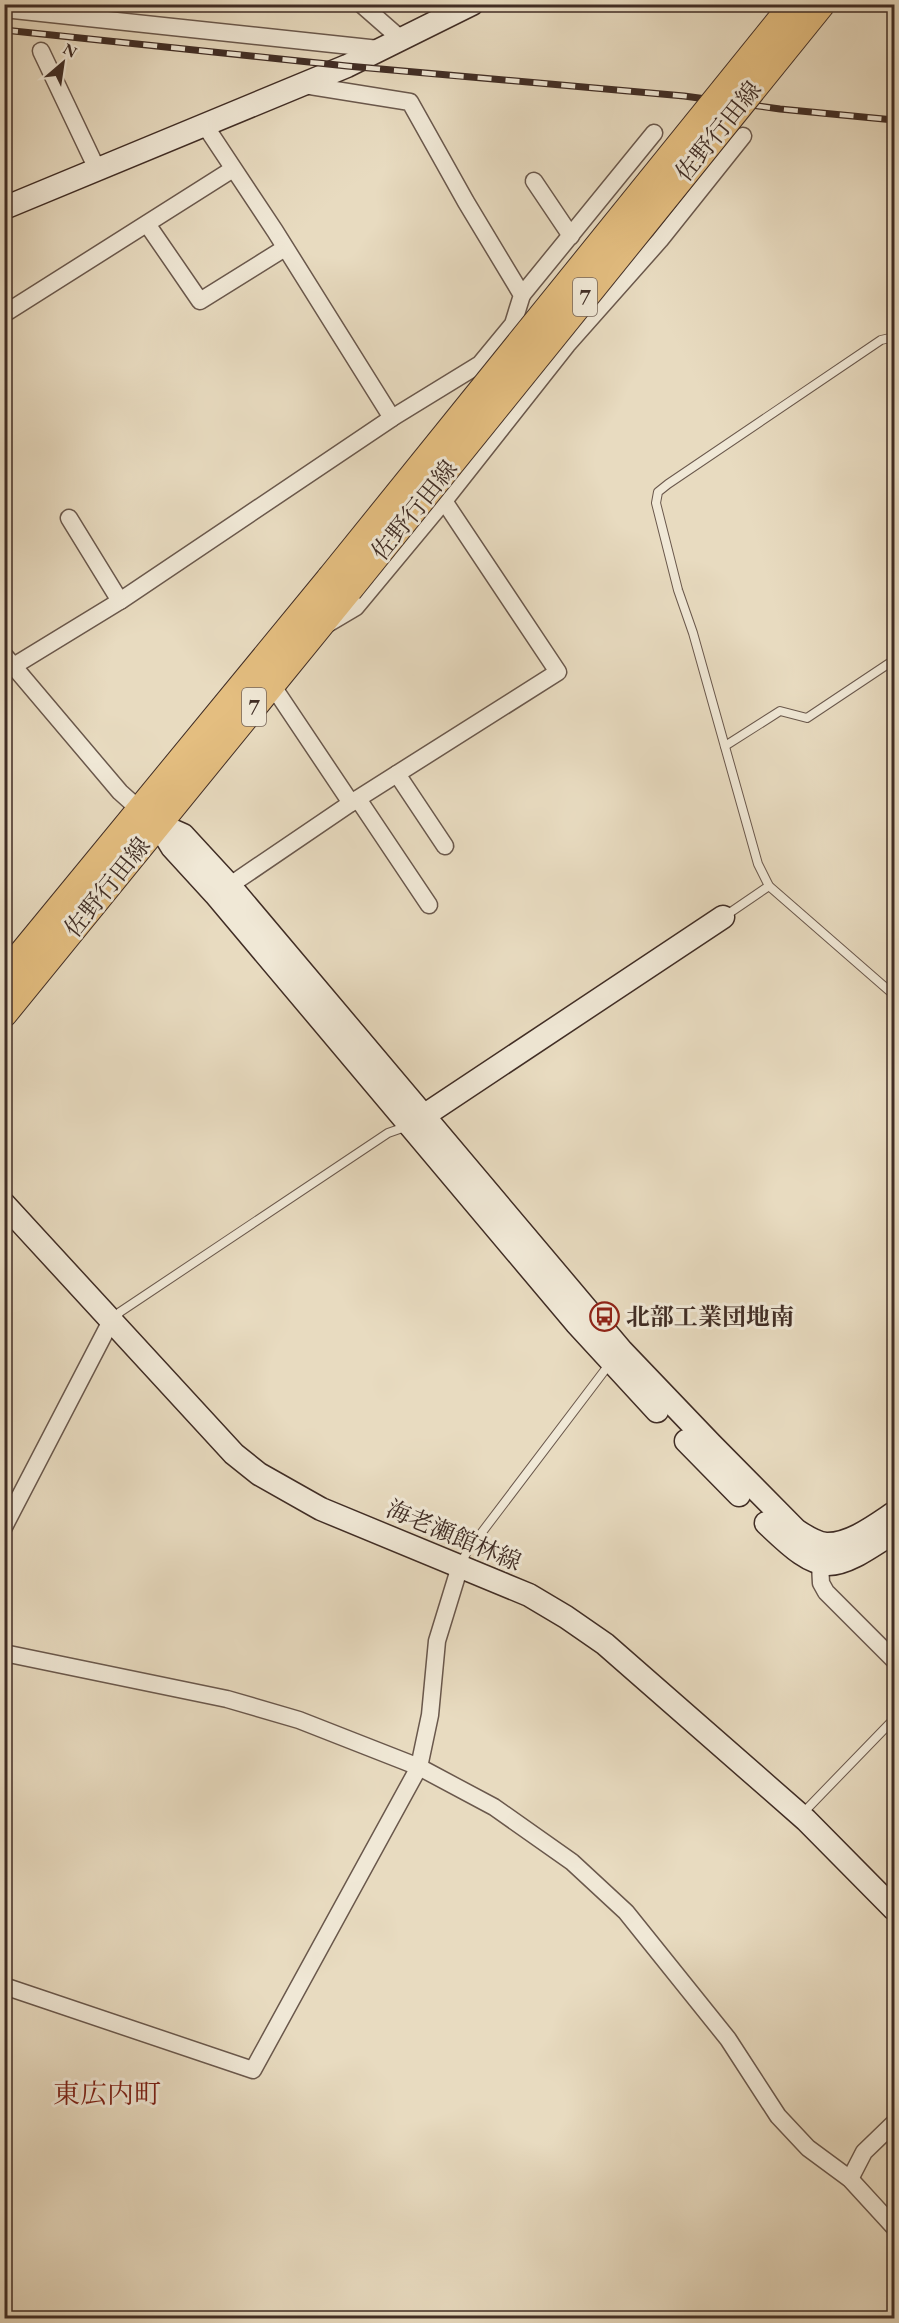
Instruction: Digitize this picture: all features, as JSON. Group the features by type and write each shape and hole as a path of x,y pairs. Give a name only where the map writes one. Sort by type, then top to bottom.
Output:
{"main road":[{"name":"佐野行田線","path":"4,975 272,685 315,632 340,584 793,4"},
{"name":"佐野行田線","path":"4,1014 149,817 822,4"}],"street":[{"path":"361,4 392,45"},
{"path":"6,204 303,85 392,45 471,4"},
{"path":"4,9 65,10 392,45"},
{"path":"41,51 97,169"},
{"path":"303,85 410,102 522,295"},
{"path":"204,124 392,418"},
{"path":"654,133 522,295 513,324 480,363 392,418 120,601 7,664 120,792 149,817 172,848 222,890 710,1466 794,1550 808,1560 820,1564 834,1564 846,1561 894,1532"},
{"path":"315,632 356,607 444,501 567,345 660,240 743,136"},
{"path":"4,314 233,169"},
{"path":"534,181 571,236"},
{"path":"147,224 200,301 285,248"},
{"path":"222,890 355,801 558,672 444,501"},
{"path":"69,518 120,601"},
{"path":"272,685 429,905"},
{"path":"397,774 445,846"},
{"path":"416,1121 723,917"},
{"name":"海老瀬館林線","path":"4,1204 234,1454 259,1474 321,1509 529,1595 566,1617 605,1644 801,1816 894,1909"},
{"path":"4,1527 111,1321"},
{"path":"616,1357 796,1530 811,1540 826,1544 843,1542 894,1513"},
{"path":"820,1564 821,1583 826,1592 894,1660"},
{"path":"4,1986 253,2070 419,1767 430,1715 437,1641 460,1566"},
{"path":"4,1653 227,1699 299,1720 419,1767 494,1807 572,1862 626,1912 728,2039 778,2116 808,2148 850,2179 894,2227"},
{"path":"850,2179 864,2152 894,2123"}],"lane":[{"path":"894,337 881,340 658,492 656,503 678,590 693,633 758,864 769,886 894,995"},
{"path":"725,746 780,711 807,717 894,660"},
{"path":"723,917 769,886"},
{"path":"111,1321 130,1305 379,1140 416,1121"},
{"path":"460,1566 466,1552 616,1357"},
{"path":"801,1816 894,1719"}],"railway":[{"path":"4,30 347,66 684,96 780,109 894,120"}],"place":[{"name":"北部工業団地南","path":"605,1316"}],"district":[{"name":"東広内町","path":"107,2093"}]}
